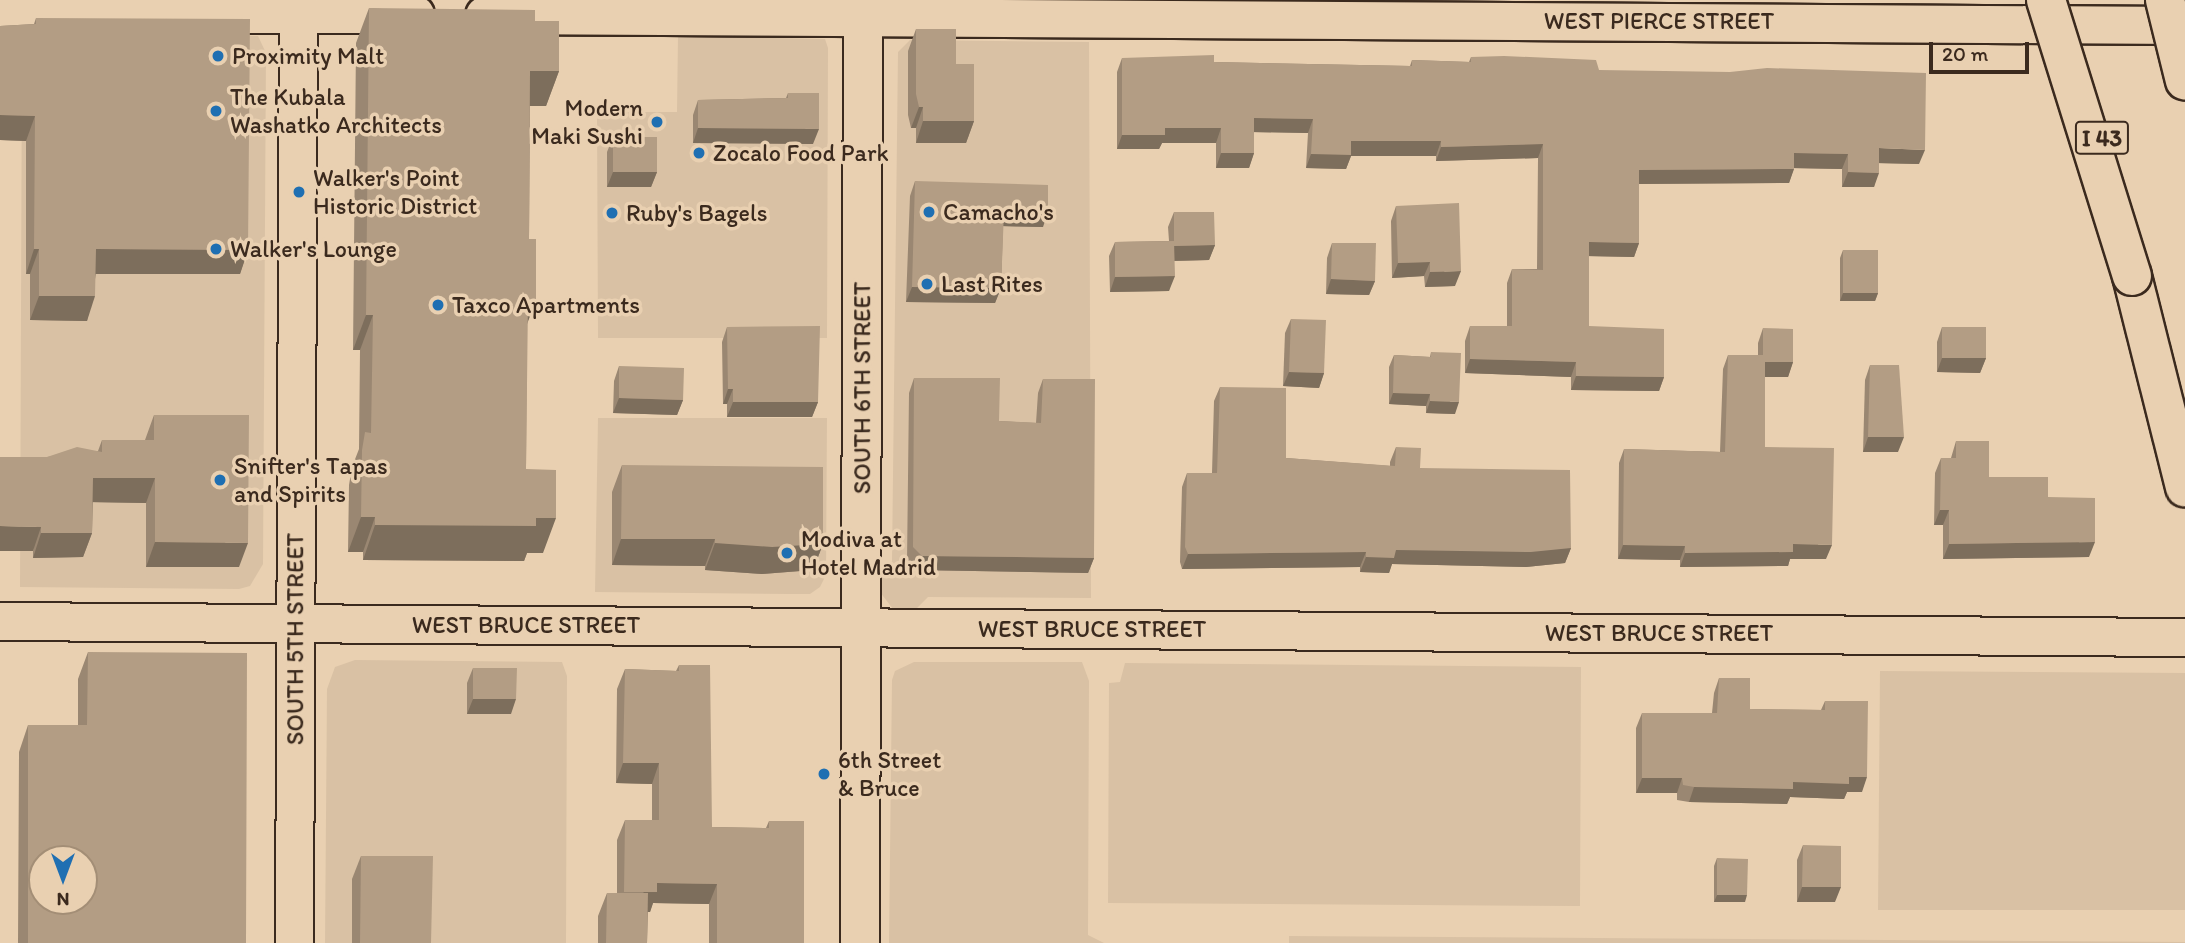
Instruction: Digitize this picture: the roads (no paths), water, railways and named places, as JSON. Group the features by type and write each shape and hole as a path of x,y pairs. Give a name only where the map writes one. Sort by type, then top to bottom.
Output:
{"main road":[{"path":"2046,0 2132,276"},
{"name":"I 43","path":"2071,0 2132,276 2185,487"},
{"path":"2165,0 2185,81"},
{"name":"SOUTH 6TH STREET","path":"860,943 863,9"}],"street":[{"name":"WEST PIERCE STREET","path":"0,14 298,7 1457,10 2185,24"},
{"name":"SOUTH 5TH STREET","path":"294,943 298,7"},
{"name":"WEST BRUCE STREET","path":"0,621 2185,637"}],"place":[{"name":"Proximity Malt","path":"218,56"},
{"name":"The Kubala Washatko Architects","path":"216,111"},
{"name":"Modern Maki Sushi","path":"657,122"},
{"name":"Zocalo Food Park","path":"699,153"},
{"name":"Walker's Point Historic District","path":"299,192"},
{"name":"Camacho's","path":"929,212"},
{"name":"Ruby's Bagels","path":"612,213"},
{"name":"Walker's Lounge","path":"216,249"},
{"name":"Last Rites","path":"927,284"},
{"name":"Taxco Apartments","path":"438,305"},
{"name":"Snifter's Tapas and Spirits","path":"220,480"},
{"name":"Modiva at Hotel Madrid","path":"787,553"},
{"name":"6th Street & Bruce","path":"824,774"}]}
